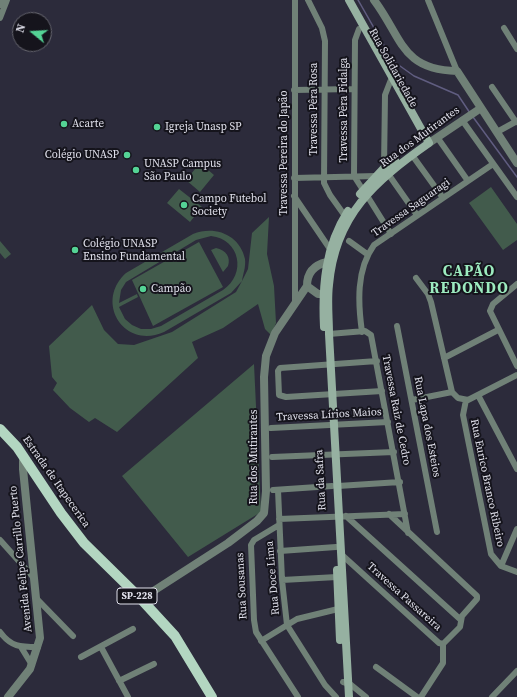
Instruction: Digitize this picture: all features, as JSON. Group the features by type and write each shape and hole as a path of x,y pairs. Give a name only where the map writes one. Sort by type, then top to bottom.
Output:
{"main road":[{"name":"Rua Solidariedade","path":"343,0 359,29 391,80"},
{"name":"Rua Solidariedade","path":"349,0 425,142"},
{"name":"Rua dos Mutirantes","path":"325,295 332,263 340,238 365,192 376,176 412,155 425,142"},
{"name":"Rua dos Mutirantes","path":"327,262 330,249 345,216 386,170 425,142"},
{"name":"Rua da Safra","path":"327,262 325,295 328,365 335,486 340,516 342,555 346,683 344,697"},
{"name":"Rua da Safra","path":"325,295 329,334 328,365"},
{"name":"Estrada de Itapecerica","path":"1,432 25,458 61,513 77,534 141,599 174,636 212,697"},
{"name":"Rua da Safra","path":"340,516 336,547 338,609 346,683 349,697"}],"street":[{"name":"Travessa Pereira do Japão","path":"294,0 295,305"},
{"name":"Travessa Pêra Rosa","path":"308,0 320,22 324,36 324,178 330,195 345,216"},
{"path":"374,0 404,48 416,61 435,70 457,71"},
{"path":"428,0 457,71 478,106 517,163"},
{"path":"0,18 2,2"},
{"path":"504,28 516,45"},
{"name":"Travessa Pêra Fidalga","path":"359,29 355,40 354,176 391,234"},
{"path":"391,80 385,95 386,170 417,215"},
{"path":"492,87 516,122 497,132"},
{"path":"294,90 354,89"},
{"name":"Rua dos Mutirantes","path":"425,142 437,137 478,106"},
{"path":"462,118 517,197"},
{"name":"Rua dos Mutirantes","path":"425,142 462,118"},
{"path":"437,137 468,181"},
{"path":"412,155 443,198"},
{"name":"Travessa Saguaragi","path":"367,254 374,245 493,164"},
{"path":"294,178 376,176"},
{"path":"294,196 330,249"},
{"path":"329,334 362,332 360,295 361,279 367,254 349,241"},
{"name":"Rua dos Mutirantes","path":"141,599 228,543 257,521 264,513 266,491 264,377 266,356 275,333 308,286 308,281 312,270 316,266 327,262"},
{"path":"416,278 428,294 431,302 452,392 458,398 466,400 517,375"},
{"path":"517,284 491,308 490,314 517,366"},
{"path":"308,286 314,293 325,295"},
{"name":"Rua Lapa dos Esteios","path":"397,326 438,532"},
{"path":"444,358 498,330"},
{"name":"Travessa Raiz de Cedro","path":"362,332 371,333 400,482 408,533"},
{"path":"377,361 280,368 278,371 278,394 281,397 382,391"},
{"path":"412,400 452,392"},
{"path":"478,395 517,469"},
{"name":"Rua Eurico Branco Ribeiro","path":"466,400 463,415 481,509 492,554 501,566"},
{"name":"Travessa Lírios Maios","path":"271,428 388,422"},
{"path":"272,458 394,452"},
{"name":"Avenida Felipe Carrillo Puerto","path":"8,697 26,677 32,665 40,638 38,599 34,578 23,469 23,461 25,458"},
{"name":"Rua Doce Lima","path":"336,697 325,685 287,625 282,580 276,490 400,482"},
{"name":"Travessa Passareira","path":"342,555 436,640 443,644 460,627 462,616 477,599 477,596 389,514"},
{"path":"279,522 340,516 405,514"},
{"path":"340,516 461,620"},
{"name":"Rua Sousanas","path":"279,522 254,540 250,548 254,626 261,641 298,697"},
{"path":"517,529 501,566 517,572"},
{"path":"0,540 34,578"},
{"path":"280,551 336,547"},
{"path":"282,580 337,577"},
{"path":"38,599 73,636"},
{"path":"261,641 303,616 338,609"},
{"path":"81,656 134,629"},
{"path":"0,632 7,642"},
{"path":"0,643 7,642 21,647 38,647"},
{"path":"422,697 443,663 443,644"},
{"path":"21,647 32,665"},
{"path":"101,647 128,697"},
{"path":"119,681 154,664"},
{"path":"376,667 417,697"},
{"path":"492,697 517,671"},
{"path":"346,683 366,697"}],"green space":[{"path":"200,163 214,175 200,192 186,180"},
{"path":"491,187 517,224 517,240 503,250 469,203"},
{"name":"Campo Futebol Society","path":"179,189 202,207 190,222 167,203"},
{"path":"269,217 267,254 274,286 276,323 271,335 265,329 258,304 223,328 192,342 198,358 117,432 95,418 89,422 70,408 53,390 57,383 52,377 49,346 92,305 104,330 118,344 134,345 172,332 236,292 248,269 252,233"},
{"path":"210,231 225,234 238,244 245,259 245,268 242,281 231,293 164,332 150,336 137,334 126,329 118,320 113,309 113,297 117,285 126,273 193,234 201,232","holes":["211,236 228,243 234,250 237,258 235,275 231,283 223,290 161,326 151,329 141,329 132,325 125,319 119,307 138,297 137,294 119,303 121,290 126,282 196,240"]},
{"path":"0,241 11,254 5,259 0,253"},
{"path":"199,242 223,287 153,326 132,280"},
{"path":"216,248 223,250 227,254 229,260 228,266 223,272 211,250"},
{"path":"254,364 261,512 188,557 122,476"}],"waterway":[{"path":"358,0 393,61 414,76 458,95 470,113"},
{"path":"473,117 517,177"}],"place":[{"name":"Acarte","path":"64,124"},
{"name":"Igreja Unasp SP","path":"157,127"},
{"name":"Colégio UNASP","path":"127,155"},
{"name":"UNASP Campus São Paulo","path":"136,170"},
{"name":"Campo Futebol Society","path":"184,205"},
{"name":"Colégio UNASP Ensino Fundamental","path":"75,250"},
{"name":"Campão","path":"143,289"}],"district":[{"name":"CAPÃO REDONDO","path":"469,280"}]}
